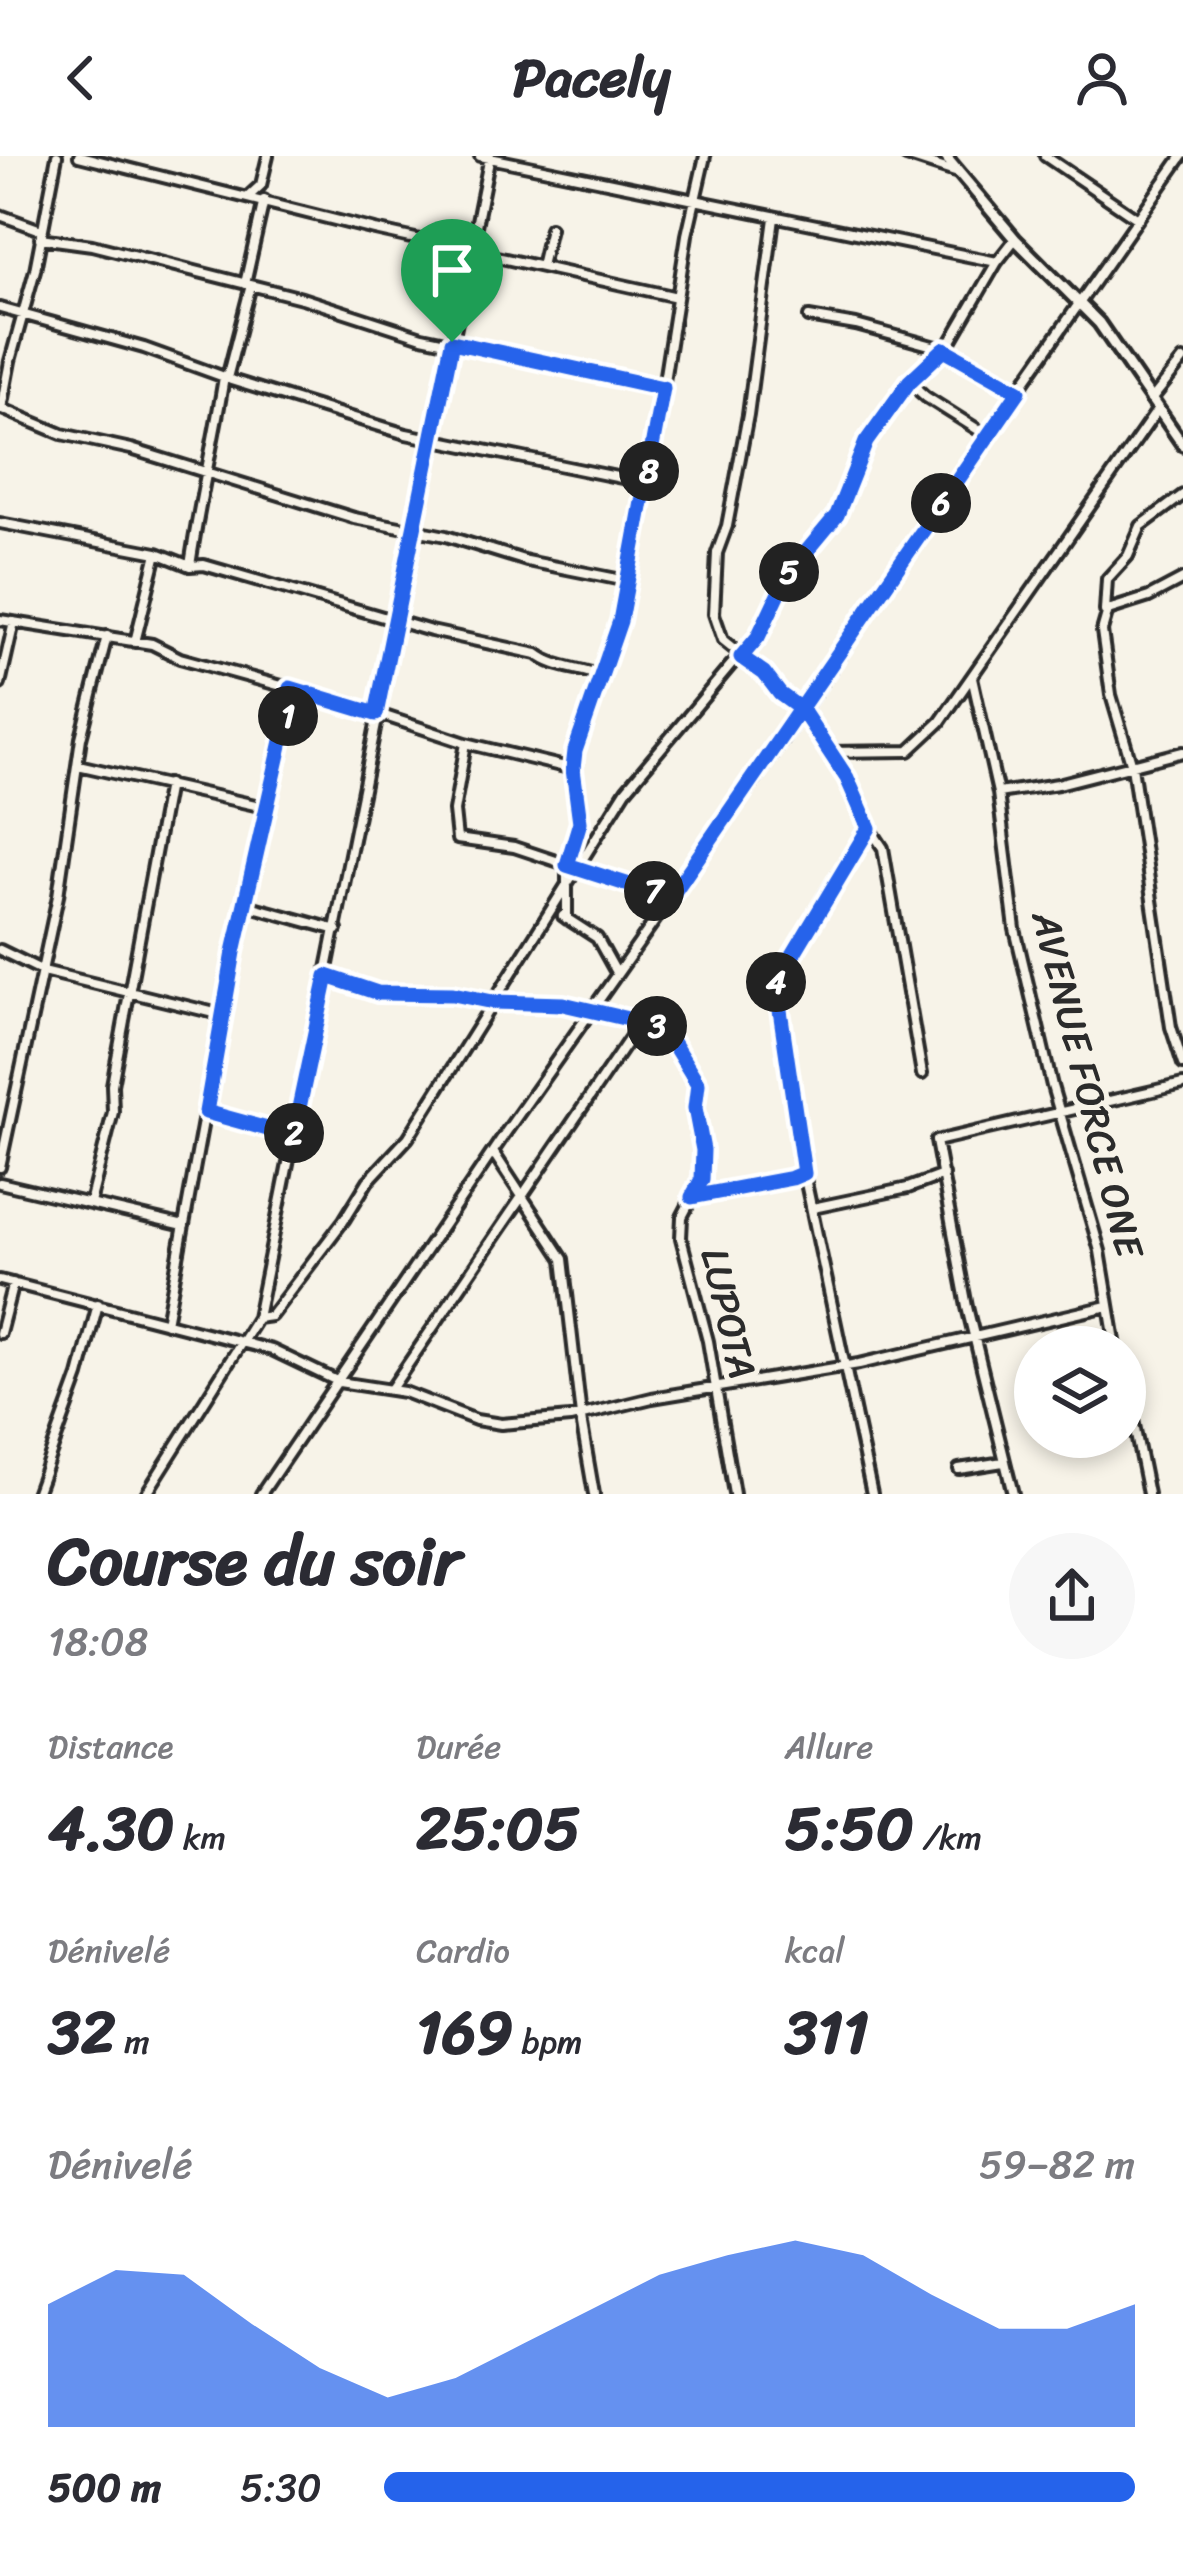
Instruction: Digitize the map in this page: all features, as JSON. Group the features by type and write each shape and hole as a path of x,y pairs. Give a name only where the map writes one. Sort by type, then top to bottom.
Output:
{"main road":[{"path":"945,156 1015,239 1111,338 1183,446"}],"street":[{"path":"57,156 1,409 62,434 131,449 354,518 627,580"},
{"path":"79,156 375,230 676,297"},
{"path":"190,566 205,474 265,200 261,185 268,156"},
{"path":"567,919 567,865 580,822 575,751 602,677 627,580 705,156"},
{"path":"906,156 959,174"},
{"path":"261,1494 1182,156"},
{"path":"147,1493 257,1318 487,157 998,262"},
{"path":"1048,157 1138,219"},
{"path":"247,197 261,185"},
{"path":"0,214 40,234 319,302 336,312 422,338 663,388"},
{"path":"774,218 748,416 718,553 713,597 718,628 741,657 802,710 847,778 869,828 884,848 922,1074"},
{"path":"542,266 550,228"},
{"path":"257,1318 271,1316 344,1220 368,1180 408,1138 626,790 758,637 788,574 837,515 861,449 909,382 944,349 1015,239"},
{"path":"0,308 432,440 646,482"},
{"path":"809,317 944,349 1019,391"},
{"path":"827,752 913,749 944,717 1183,360"},
{"path":"909,382 926,398 988,436"},
{"path":"1183,495 1141,526 1128,556 1107,579 1102,631 1111,695 1132,766 1171,1027 1183,1064"},
{"path":"0,524 157,553 396,621 537,654 549,664 602,677"},
{"path":"135,642 157,553"},
{"path":"1106,613 1183,579"},
{"path":"0,620 135,642 466,743 573,769"},
{"path":"0,684 14,622"},
{"path":"0,1166 43,971 89,700 107,636"},
{"name":"AVENUE FORCE ONE","path":"972,677 998,794 1015,928 1100,1251 1112,1326"},
{"path":"166,1324 290,688"},
{"path":"466,743 454,812 456,838 509,846 670,898"},
{"path":"998,794 1183,752"},
{"path":"78,765 265,808"},
{"path":"90,1203 113,1112 112,1085 168,784"},
{"path":"869,828 775,987 804,1173 872,1494"},
{"path":"246,904 337,930"},
{"path":"554,910 597,938 617,974"},
{"path":"0,950 43,971 223,1015"},
{"path":"327,976 378,993 542,1002 640,1022 390,1390"},
{"name":"LUPOTA","path":"640,1022 663,1027 698,1084 695,1114 703,1150 701,1184 682,1217 681,1238 734,1494"},
{"path":"1013,1494 935,1142 1183,1084"},
{"path":"206,1112 293,1136"},
{"path":"493,1152 563,1259 594,1494"},
{"path":"692,1197 776,1183 804,1173"},
{"path":"813,1208 908,1188 943,1175"},
{"path":"0,1184 184,1226"},
{"path":"0,1280 272,1351 339,1382 422,1396 493,1424 581,1416 652,1398 847,1365 1108,1306"},
{"path":"0,1333 13,1283"},
{"path":"35,1494 75,1389 98,1304"},
{"path":"1141,1458 1148,1494"},
{"path":"959,1469 1003,1462"}],"route":[{"path":"452,342 376,714 290,688 234,952 206,1112 293,1136 327,976 378,993 563,1004 663,1027 698,1084 695,1108 703,1150 702,1179 692,1197 792,1178 804,1173 776,983 869,828 847,778 802,710 741,657 758,637 788,574 837,515 861,449 922,368 944,349 1019,391 802,710 670,898 567,865 580,822 575,751 620,621 663,388 452,342"}]}
